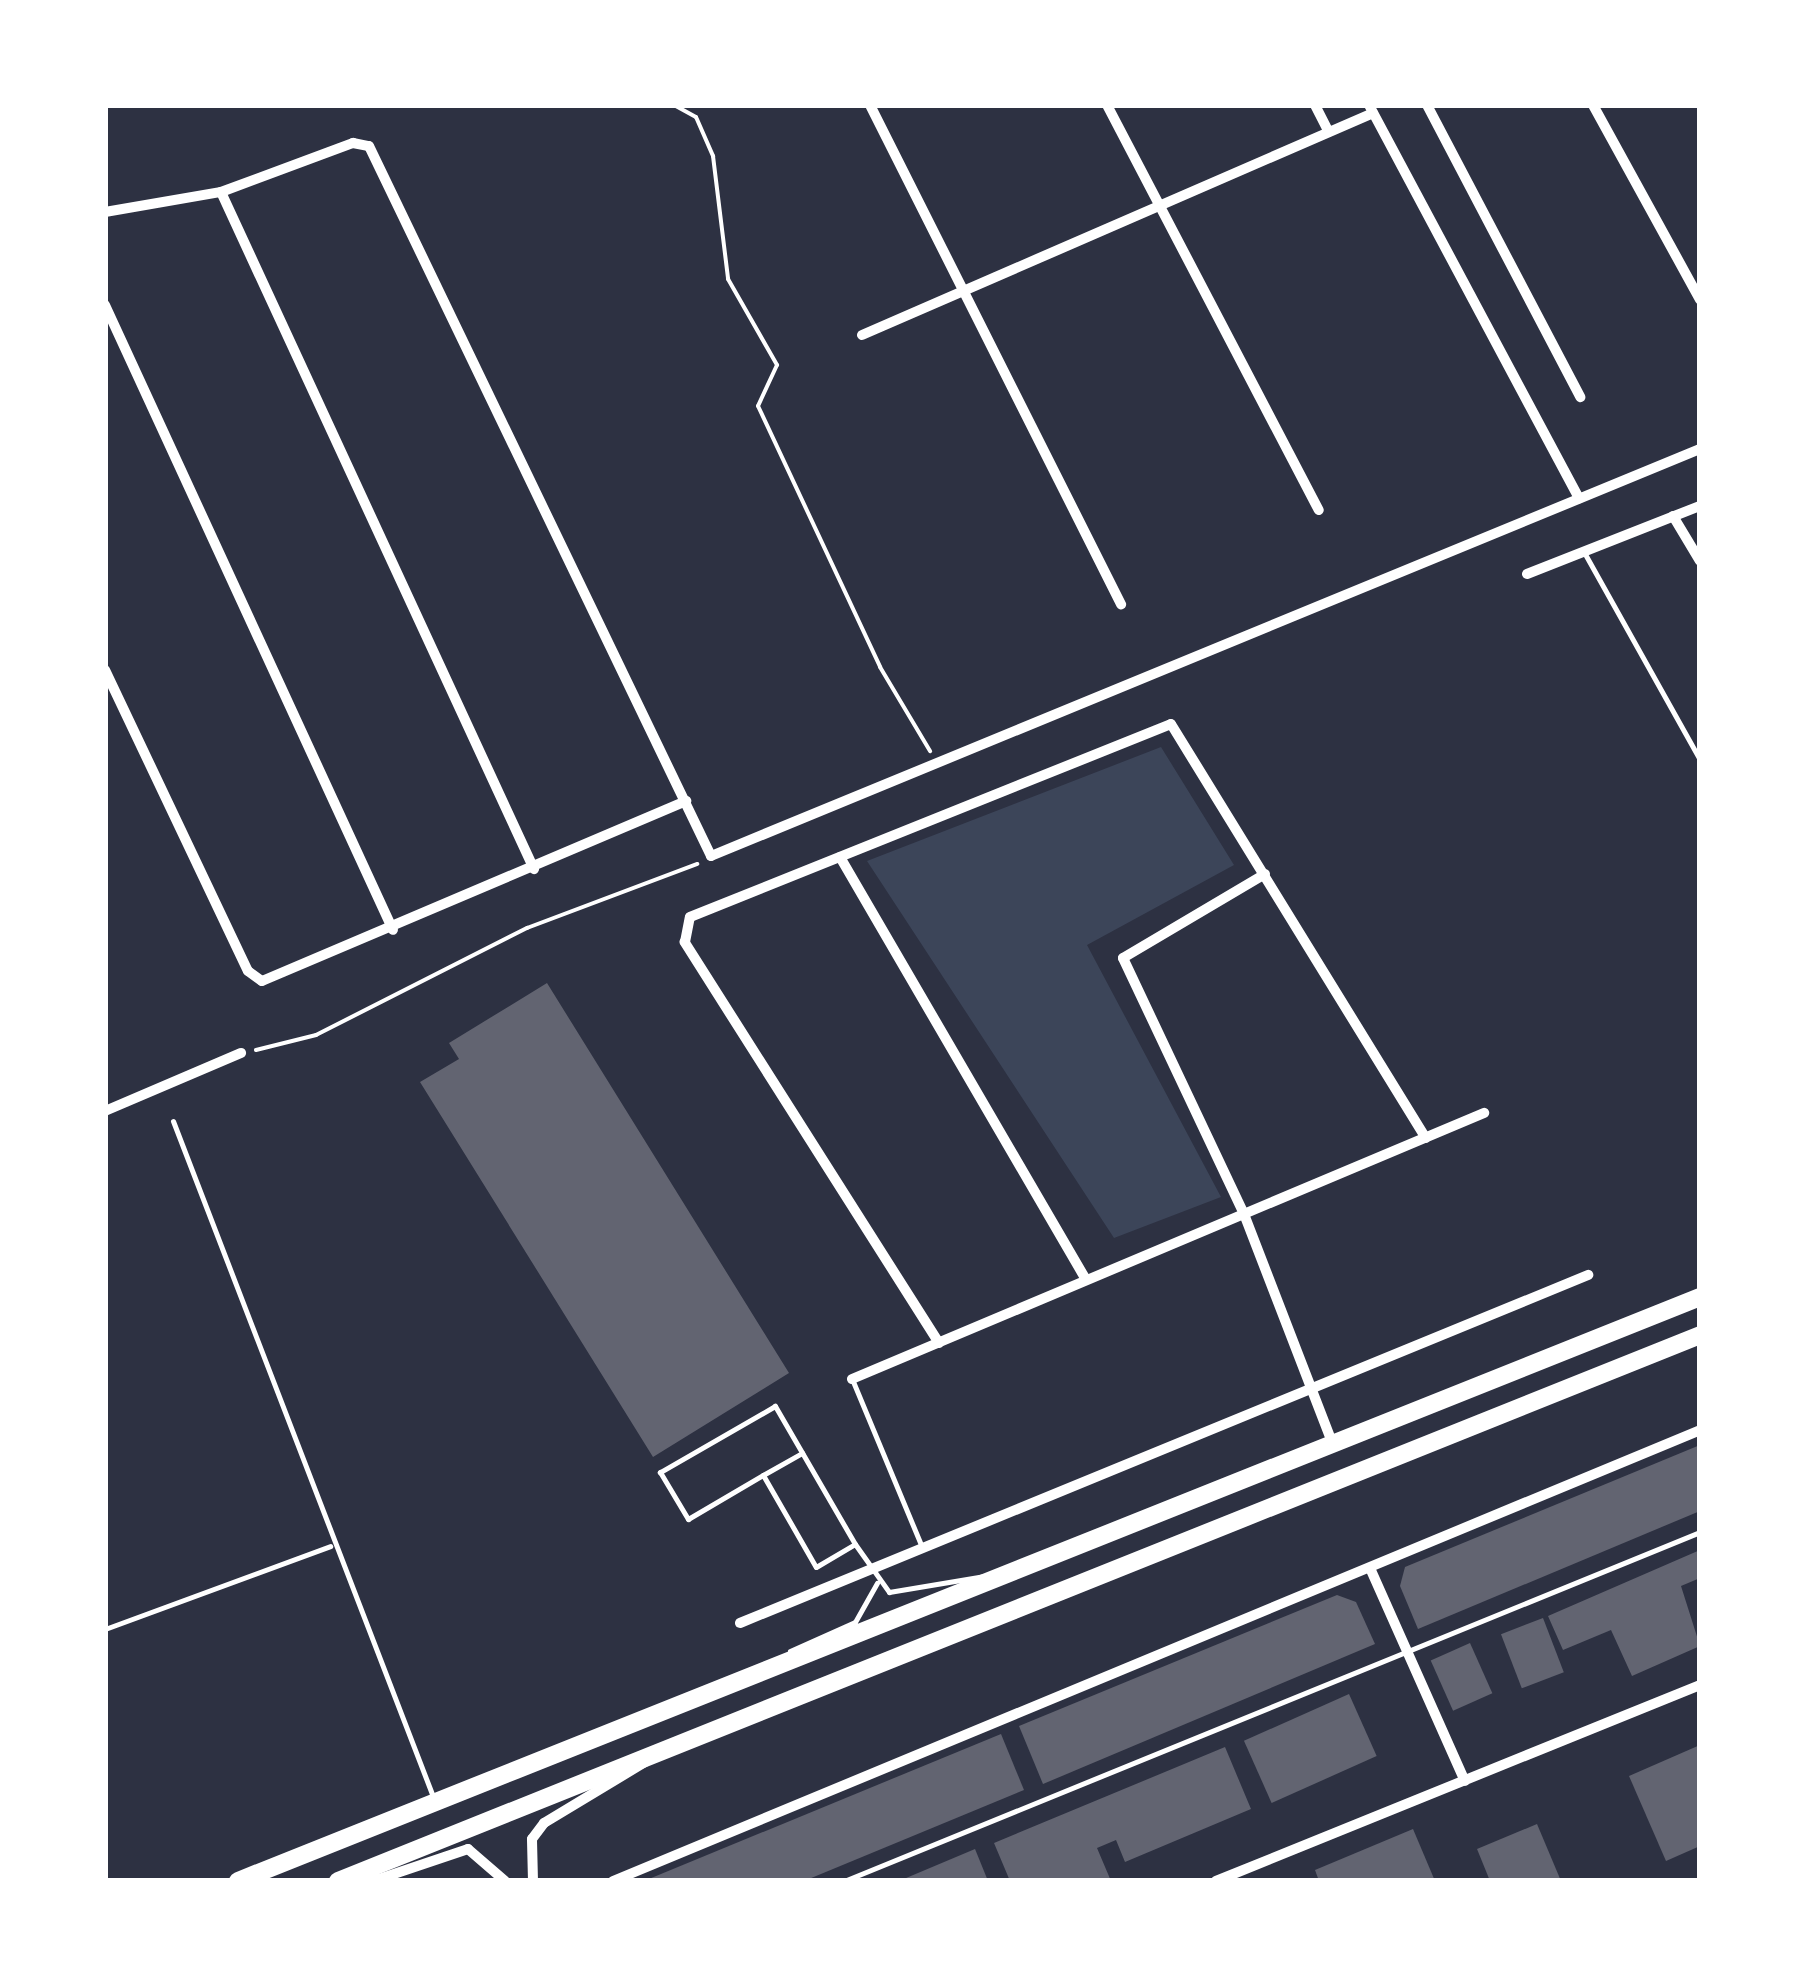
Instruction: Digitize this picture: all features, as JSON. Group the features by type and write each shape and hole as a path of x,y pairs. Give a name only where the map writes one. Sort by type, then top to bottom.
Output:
{"highway":[{"path":"238,1881 767,1671 1330,1439 1700,1297"},
{"path":"338,1881 656,1750 1700,1335"}],"street":[{"path":"870,105 1121,604"},
{"path":"1108,105 1319,510"},
{"path":"1315,105 1329,132"},
{"path":"1427,105 1580,397"},
{"path":"1593,105 1700,300"},
{"path":"862,335 1329,132 1371,109 1579,498"},
{"path":"105,212 221,192 363,144 715,856 1579,498 1699,452"},
{"path":"221,192 534,869"},
{"path":"105,305 393,930"},
{"path":"1526,574 1700,506"},
{"path":"1673,516 1700,561"},
{"path":"105,670 256,979 272,982 686,802"},
{"path":"938,1343 681,929 690,917 1171,724 1426,1138"},
{"path":"840,857 1086,1280"},
{"path":"1266,874 1123,958 1244,1214 1330,1439"},
{"path":"105,1111 241,1053"},
{"path":"852,1379 1484,1114"},
{"path":"740,1623 1308,1386 1588,1275"},
{"path":"614,1881 1700,1430"},
{"path":"1370,1568 1465,1781"},
{"path":"1216,1881 1700,1685"},
{"path":"533,1881 532,1839 544,1822 635,1774 656,1750"},
{"path":"358,1873 379,1879 468,1850 506,1881"}],"lane":[{"path":"1584,552 1700,760"},
{"path":"173,1121 330,1546 436,1804"},
{"path":"852,1379 922,1547"},
{"path":"802,1453 688,1518 660,1472 774,1406 802,1453 870,1569 877,1583 910,1593 961,1576 993,1578"},
{"path":"763,1476 816,1567 855,1544"},
{"path":"844,1881 1700,1532"},
{"path":"105,1629 330,1546"},
{"path":"767,1671 778,1656 855,1622 877,1583"}],"path":[{"path":"674,105 696,117 713,156 728,279 778,365 758,406 880,668 937,764"},
{"path":"241,1053 316,1035 527,928 715,856"}],"shaded area":[{"path":"1161,747 1234,865 1087,945 1221,1197 1114,1238 867,861"}],"building":[{"path":"547,983 789,1373 653,1457 420,1082 459,1059 449,1043"},
{"path":"1700,1445 1700,1511 1418,1629 1400,1586 1405,1567"},
{"path":"1700,1550 1700,1578 1681,1586 1700,1646 1632,1676 1611,1630 1563,1650 1548,1616"},
{"path":"1337,1595 1356,1602 1375,1644 1043,1784 1019,1726"},
{"path":"1543,1618 1564,1672 1522,1688 1501,1634"},
{"path":"1470,1643 1492,1693 1453,1711 1431,1660"},
{"path":"1349,1694 1377,1756 1272,1803 1244,1741"},
{"path":"1001,1734 1024,1790 804,1881 644,1881"},
{"path":"1700,1745 1700,1846 1666,1861 1629,1776"},
{"path":"1225,1747 1251,1809 1125,1862 1116,1840 1097,1848 1111,1881 1010,1881 994,1843"},
{"path":"1537,1824 1561,1881 1490,1881 1477,1849"},
{"path":"1413,1829 1435,1881 1319,1881 1315,1870"},
{"path":"975,1849 988,1881 899,1881"}]}
